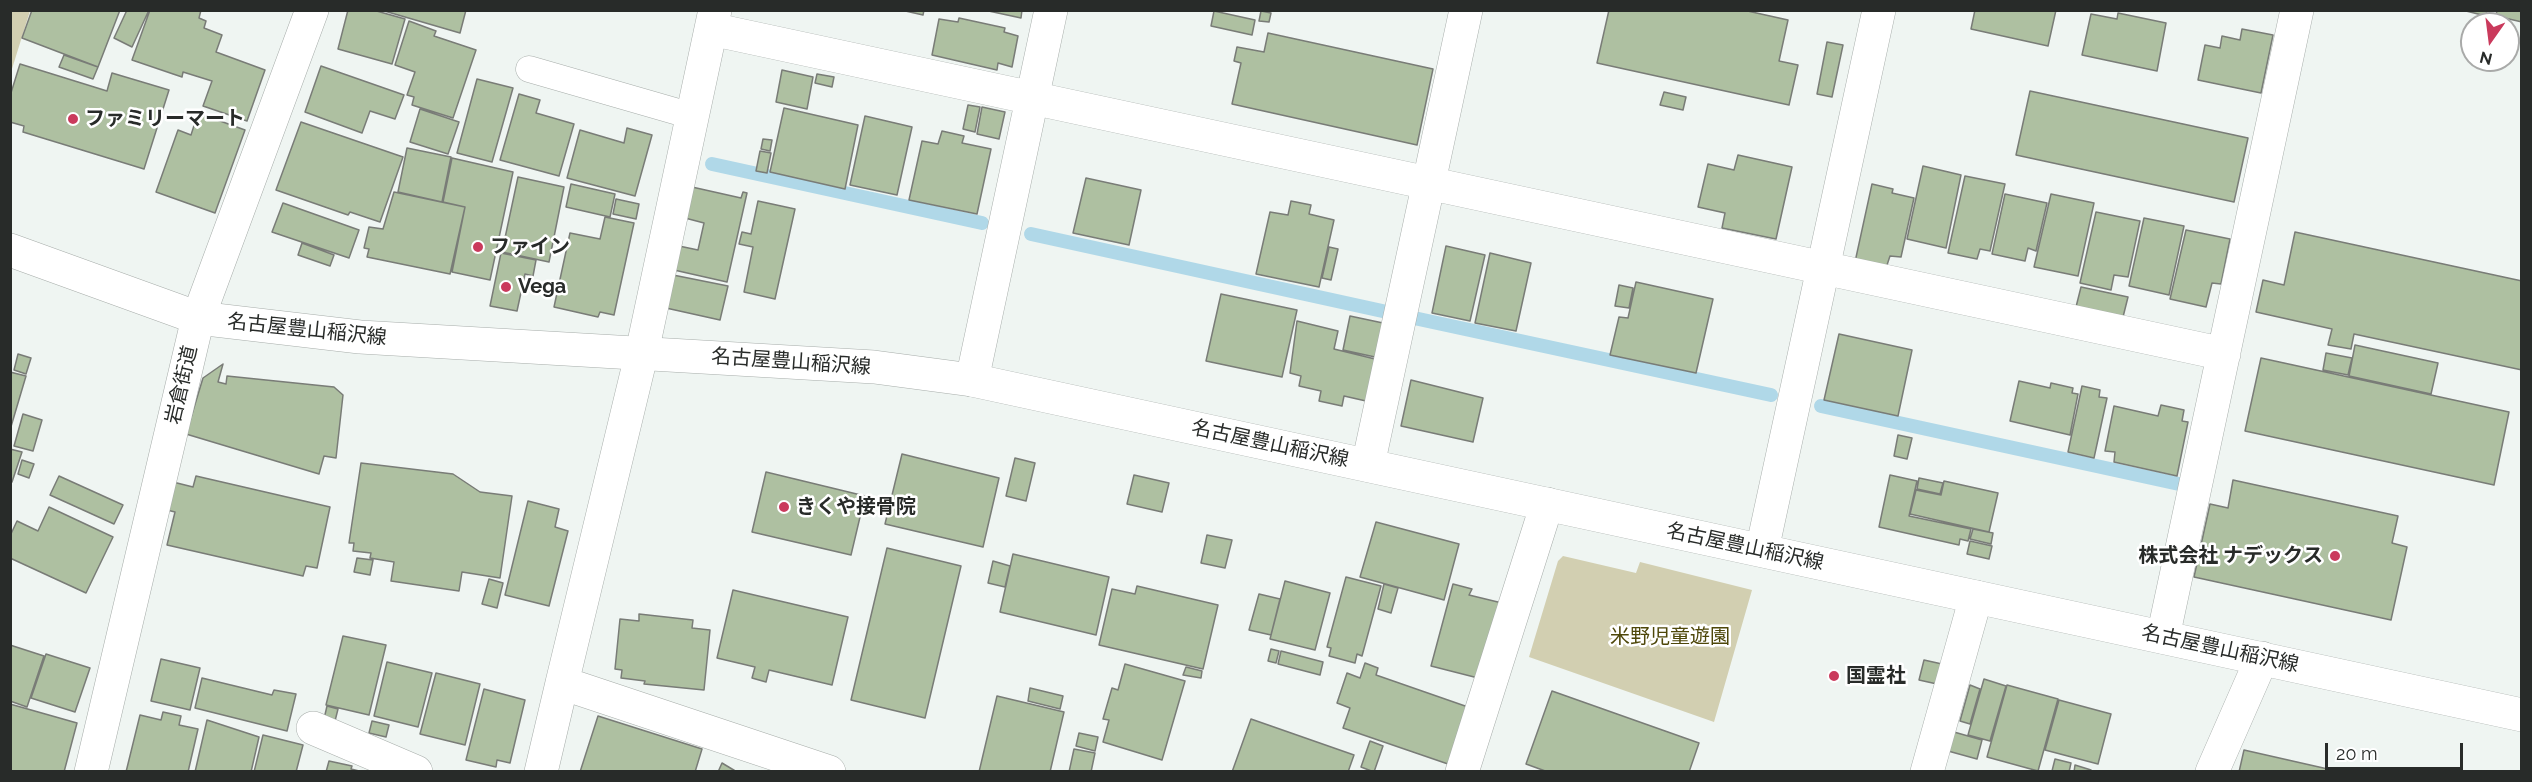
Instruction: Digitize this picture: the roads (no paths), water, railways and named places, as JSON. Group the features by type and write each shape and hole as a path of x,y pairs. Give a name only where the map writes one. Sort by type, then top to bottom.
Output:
{"street":[{"name":"岩倉街道","path":"91,771 198,318 312,10"},
{"path":"972,380 1051,10"},
{"path":"1368,465 1466,10"},
{"path":"2163,637 2297,10"},
{"path":"1762,550 1823,268 1871,12"},
{"path":"541,771 642,352 713,20 1031,99 2224,354"},
{"name":"名古屋豊山稲沢線","path":"10,250 198,318 360,338 642,352 891,369 972,380 2522,715"},
{"path":"1462,771 1547,504"},
{"path":"1927,771 1976,597"},
{"path":"2212,771 2262,658"},
{"path":"562,683 829,771"},
{"path":"313,728 416,771"}],"lane":[{"path":"530,69 692,116"}],"waterway":[{"path":"712,164 982,223"},
{"path":"1031,234 1387,312"},
{"path":"1414,318 1771,395"},
{"path":"1821,406 2179,484"}],"place":[{"name":"ファミリーマート","path":"73,119"},
{"name":"ファイン","path":"478,247"},
{"name":"Vega","path":"506,287"},
{"name":"きくや接骨院","path":"784,507"},
{"name":"株式会社 ナデックス","path":"2335,556"},
{"name":"国霊社","path":"1834,676"}],"park label":[{"name":"米野児童遊園","path":"1670,637"}]}
